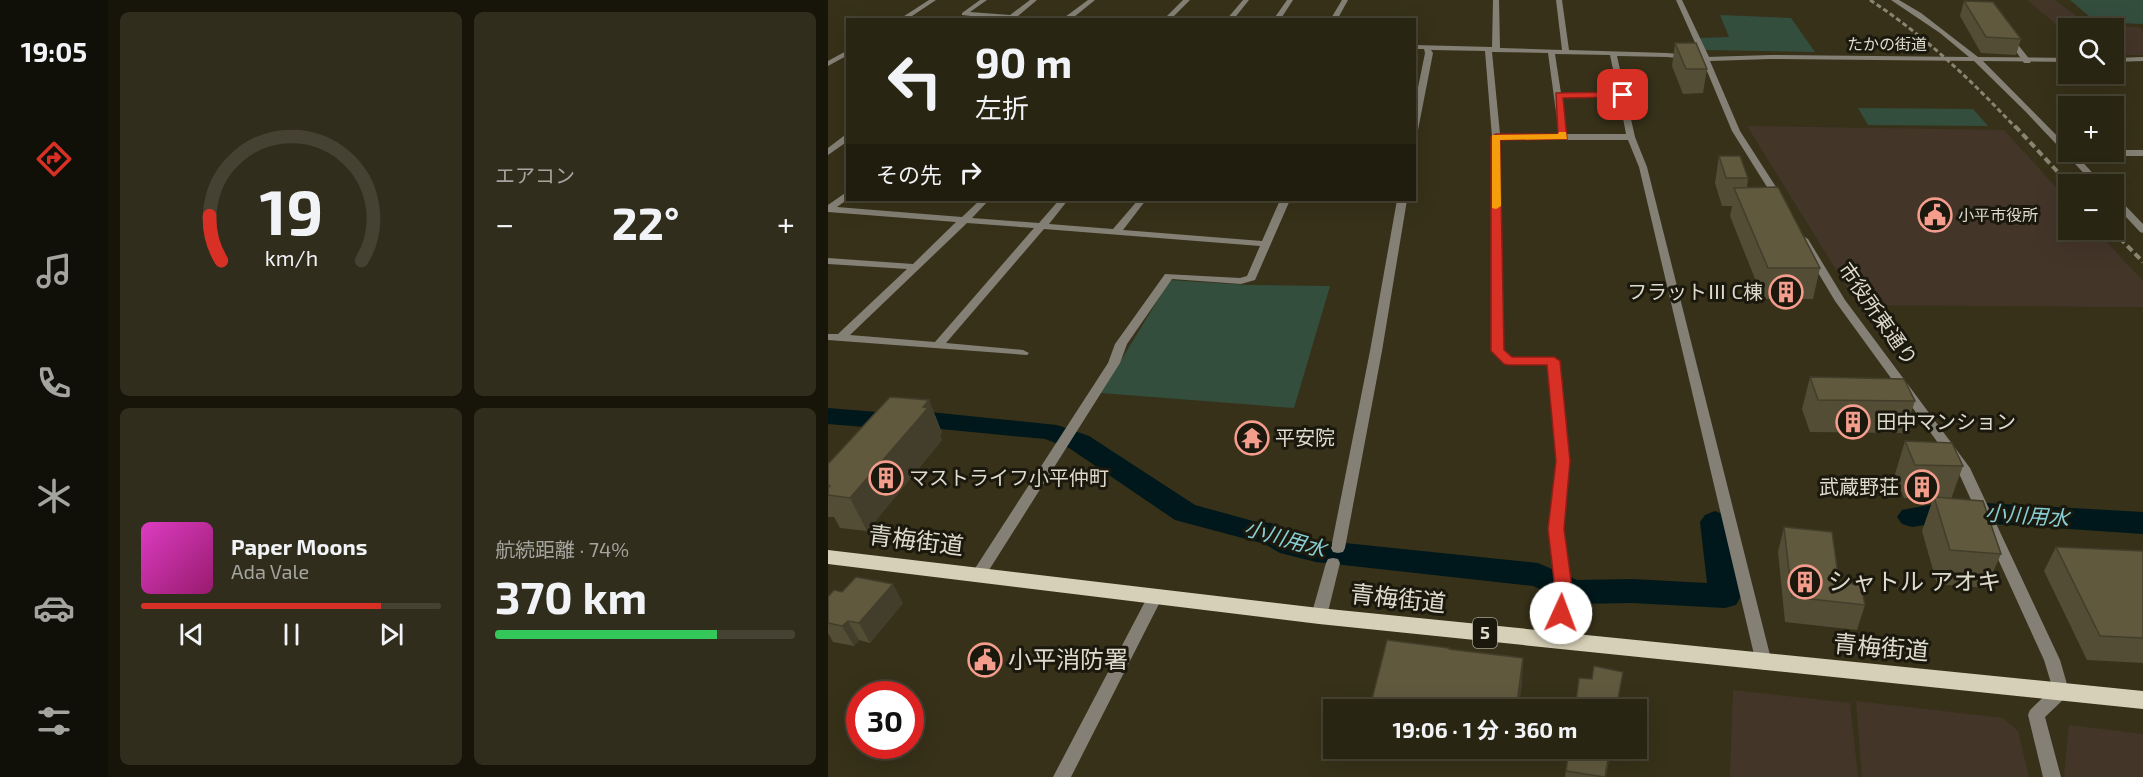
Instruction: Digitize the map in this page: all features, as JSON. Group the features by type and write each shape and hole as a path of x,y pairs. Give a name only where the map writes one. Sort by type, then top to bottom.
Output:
{"main road":[{"name":"青梅街道","path":"828,557 979,574 1154,598 1319,616 2143,700"}],"street":[{"path":"904,18 933,0"},
{"path":"961,17 984,0"},
{"path":"961,17 1010,18 1034,0"},
{"path":"1068,18 1092,0"},
{"path":"1169,18 1187,0"},
{"path":"1231,18 1246,0"},
{"path":"1277,18 1290,0"},
{"path":"1334,18 1345,0"},
{"path":"1496,0 1492,50 1496,137 1498,351 1509,361 1554,361 1563,461 1556,529 1562,586 1561,613 1554,641"},
{"path":"1558,0 1566,51"},
{"path":"1680,0 1736,131 1785,210"},
{"path":"1893,0 1924,18 1986,66 2058,141"},
{"path":"2002,28 2027,60"},
{"name":"たかの街道","path":"1416,47 1566,51 1706,59 1772,57 2058,60"},
{"path":"1416,120 1429,53 1427,48"},
{"path":"1551,51 1559,95 1563,137"},
{"path":"828,64 846,53"},
{"path":"1613,53 1764,663"},
{"path":"2124,60 2143,59"},
{"path":"1559,95 1623,95"},
{"path":"1496,137 1632,137"},
{"path":"828,152 846,138"},
{"path":"2124,153 2143,153"},
{"path":"2078,162 2090,174"},
{"path":"830,206 846,195"},
{"path":"841,338 984,201"},
{"path":"938,346 1063,201"},
{"path":"1116,232 1141,201"},
{"path":"979,574 1114,363 1121,344 1169,276 1241,281 1251,278 1285,201"},
{"path":"1338,548 1376,351 1401,201"},
{"path":"830,206 964,220 1266,244"},
{"path":"2124,210 2143,230"},
{"name":"市役所東通り","path":"1797,228 1840,301 1963,468 1982,504 2052,660 2061,691"},
{"path":"828,261 915,267"},
{"path":"828,337 1023,353"},
{"path":"1319,616 1333,563"},
{"path":"1062,777 1154,598"},
{"path":"2052,777 2036,716 2061,691"}],"shaded area":[{"path":"2027,0 2055,0 2079,18 2058,18 2058,26"},
{"path":"2124,27 2138,27 2143,30 2143,55 2124,55"},
{"name":"小平市役所","path":"1747,126 2004,130 2058,189 2058,240 2105,240 2143,281 2143,307 1858,305"},
{"path":"1733,690 1850,703 1858,777 1730,777"},
{"path":"1856,701 2003,718 2018,731 2029,777 1862,777"},
{"path":"2069,725 2143,734 2143,777 2064,777"}],"green space":[{"path":"2070,0 2143,0 2143,24 2124,23 2124,18 2091,18"},
{"path":"1720,15 1791,18 1815,52 1704,50 1699,38 1729,37"},
{"path":"1858,108 1973,109 1988,126 1868,125"},
{"path":"1170,280 1248,285 1330,286 1294,408 1101,393"}],"building":[{"path":"1964,1 1993,2 2021,39 1986,37"},
{"path":"1675,43 1696,43 1707,69 1686,69"},
{"path":"1719,156 1740,156 1748,178 1726,178"},
{"path":"1778,187 1820,268 1768,268 1734,188"},
{"path":"1810,377 1904,379 1915,401 1818,400"},
{"path":"890,397 929,400 923,407 928,408 850,498 828,495 830,486 828,485 828,464"},
{"path":"1905,441 1952,443 1963,466 1915,465"},
{"path":"1934,497 1983,501 2001,554 1950,550"},
{"path":"1784,527 1832,532 1839,582 1861,585 1865,605 1792,597"},
{"path":"2056,547 2143,551 2143,638 2100,636"},
{"path":"856,577 893,584 859,623 848,621 842,626 828,623 828,597 834,590 842,592"},
{"path":"1387,640 1523,658 1517,699 1372,699"},
{"path":"1594,666 1623,672 1618,699 1576,699 1579,678 1592,679"},
{"path":"1568,759 1608,759 1605,777 1566,771"}],"waterway":[{"name":"小川用水","path":"828,416 890,421 920,419 1048,431 1079,442 1185,513 1253,532 1271,534 1291,545 1316,551 1538,575 1574,592 1632,591 1725,596 1715,522"},
{"name":"小川用水","path":"1912,517 1950,511 2143,523"}],"railway":[{"path":"1870,0 1910,28 1947,60 2016,128"},
{"path":"2015,126 2060,174"},
{"path":"2122,240 2143,262"}],"slow traffic":[{"path":"1496,206 1496,137 1563,137 1563,134"}],"place":[{"name":"小平市役所","path":"1935,215"},
{"name":"フラットⅢ C棟","path":"1786,292"},
{"name":"田中マンション","path":"1853,422"},
{"name":"平安院","path":"1252,438"},
{"name":"マストライフ小平仲町","path":"886,478"},
{"name":"武蔵野荘","path":"1922,487"},
{"name":"シャトル アオキ","path":"1805,582"},
{"name":"小平消防署","path":"985,660"}],"route":[{"path":"1561,613 1562,580 1556,529 1563,461 1554,361 1509,361 1498,351 1496,137 1563,137 1559,95 1623,95"}]}
